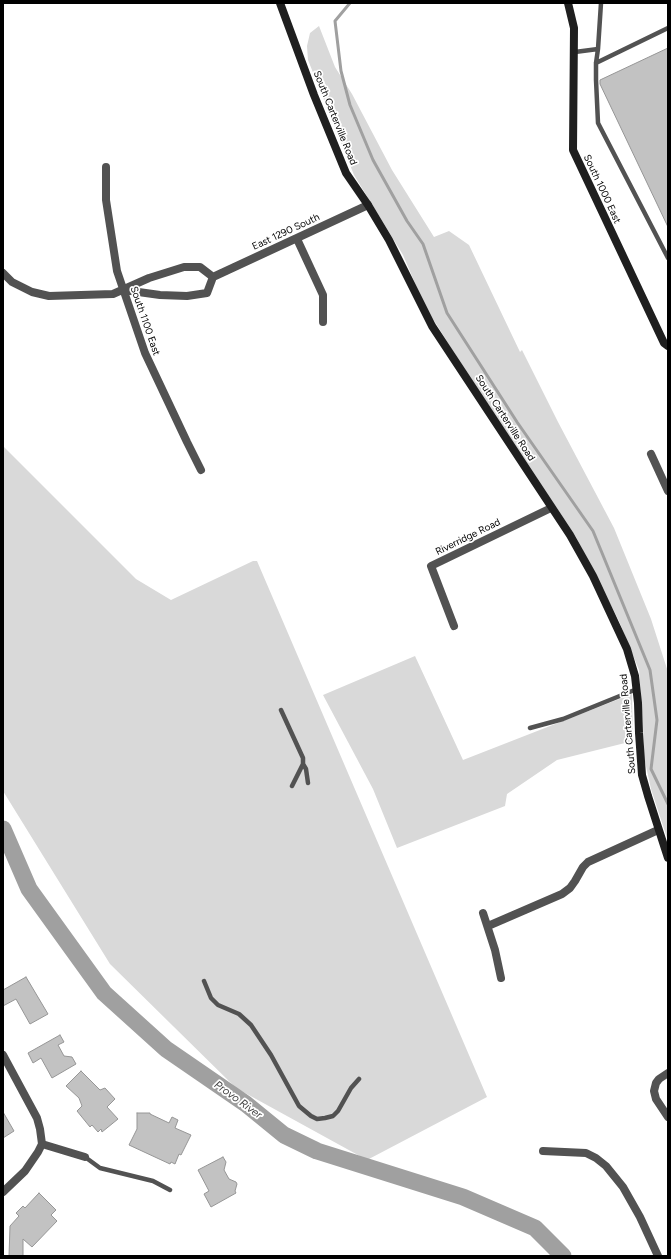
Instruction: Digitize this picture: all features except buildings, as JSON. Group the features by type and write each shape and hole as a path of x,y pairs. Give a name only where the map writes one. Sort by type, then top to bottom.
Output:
{"street":[{"name":"South Carterville Road","path":"280,3 314,95 346,173 368,205 389,240 432,326 570,535 593,576 627,650 633,666 637,689 642,775 668,858"},
{"name":"South 1000 East","path":"568,3 574,28 575,52 573,150 664,343 668,346"},
{"name":"South 1100 East","path":"106,167 106,200 117,270 145,353 201,470"},
{"name":"East 1290 South","path":"212,276 297,239 368,205"},
{"path":"297,239 323,295 322,322"},
{"path":"3,273 12,282 32,292 49,296 113,294 149,278 184,267 200,267 212,276 207,293 187,296 160,295 124,290"},
{"path":"650,454 668,491"},
{"name":"Riverridge Road","path":"454,626 431,566 551,508"},
{"path":"488,926 562,894 572,885 583,867 588,862 658,830"},
{"path":"483,913 496,950 501,978"},
{"path":"3,1055 38,1118 42,1144 25,1171 3,1192"},
{"path":"668,1073 659,1079 654,1088 656,1099 668,1117"},
{"path":"42,1144 86,1157"},
{"path":"543,1151 586,1153 596,1158 606,1166 623,1187 658,1256"}],"lane":[{"path":"601,3 596,63 598,123 668,258"},
{"path":"596,63 668,28"},
{"path":"575,52 598,49"},
{"path":"530,728 563,719 637,689"},
{"path":"281,710 303,758 303,764 292,786"},
{"path":"303,764 306,769 308,782"},
{"path":"204,981 211,998 218,1005 239,1014 251,1025 271,1055 299,1106 311,1116 317,1119 333,1116 338,1111 358,1079"},
{"path":"86,1157 100,1168 153,1181 170,1190"}],"shaded area":[{"path":"319,26 335,67 352,94 392,170 434,237 449,231 469,245 520,352 522,350 614,528 651,619 668,672 668,841 651,789 644,757 639,670 619,621 576,537 433,319 403,255 354,175 308,60 307,46 310,33"},
{"path":"3,446 136,579 171,600 253,561 257,561 487,1097 367,1160 236,1088 110,964 3,791"},
{"path":"415,656 463,760 632,694 633,741 557,760 507,794 505,806 397,848 373,789 323,695"}],"waterway":[{"path":"350,3 335,21 341,71 350,105 373,160 407,221 423,244 447,313 517,422 593,531 650,670 657,720 651,769 668,804"},
{"name":"Provo River","path":"3,829 29,889 104,993 166,1049 246,1104 284,1135 317,1151 463,1197 535,1228 563,1256"}]}
